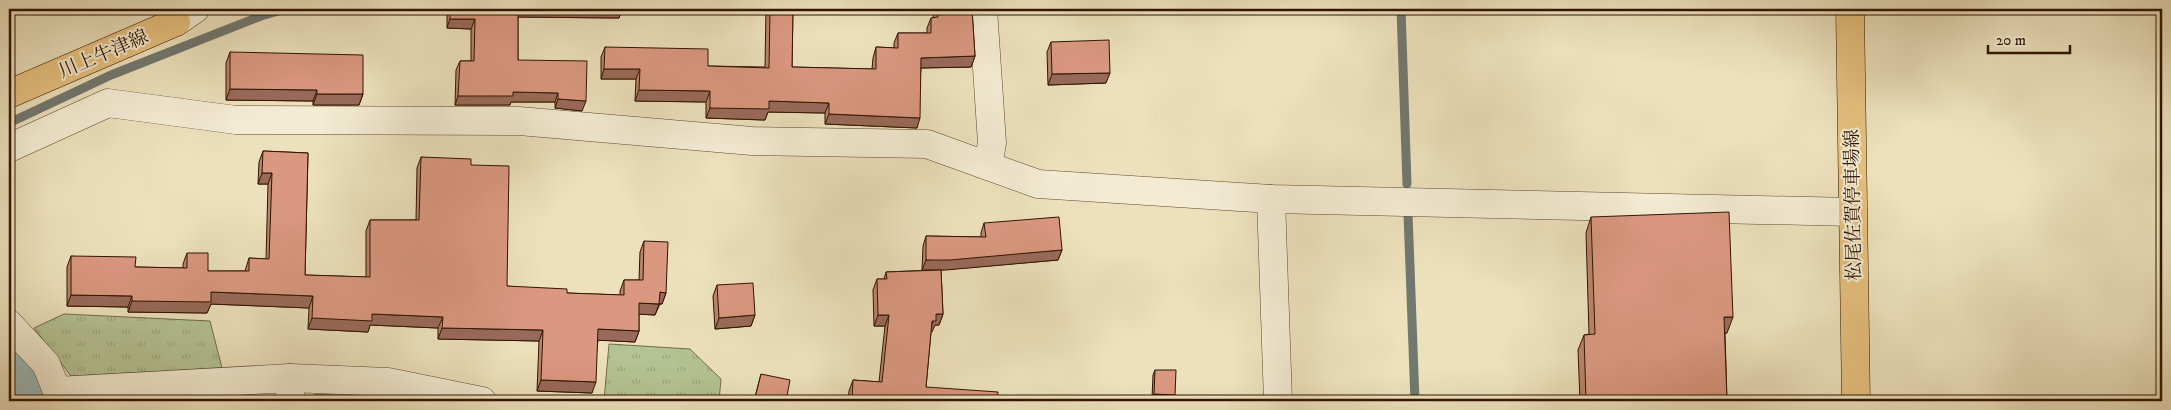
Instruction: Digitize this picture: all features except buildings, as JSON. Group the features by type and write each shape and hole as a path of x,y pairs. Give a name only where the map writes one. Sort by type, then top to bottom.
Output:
{"main road":[{"name":"松尾佐賀停車場線","path":"1850,9 1856,401"},
{"name":"川上牛津線","path":"9,94 186,15"}],"street":[{"path":"984,9 992,144 988,166"},
{"path":"9,148 108,103 236,120 519,121 752,141 927,144 1038,184 1271,199 1852,212"},
{"path":"1271,199 1278,401"},
{"path":"9,324 46,364 59,396 290,389 388,382 482,401"}],"green space":[{"path":"64,314 210,321 222,368 71,376 34,328"},
{"path":"609,344 690,349 721,379 719,401 604,401"},
{"path":"9,369 24,383 29,401 13,401 9,390"}],"water":[{"path":"315,394 395,398 409,401 315,401"}],"waterway":[{"path":"9,123 111,75 261,16 285,9"},
{"path":"1401,9 1407,184"},
{"path":"1408,214 1415,401"},
{"path":"9,353 34,378 40,401"}]}
